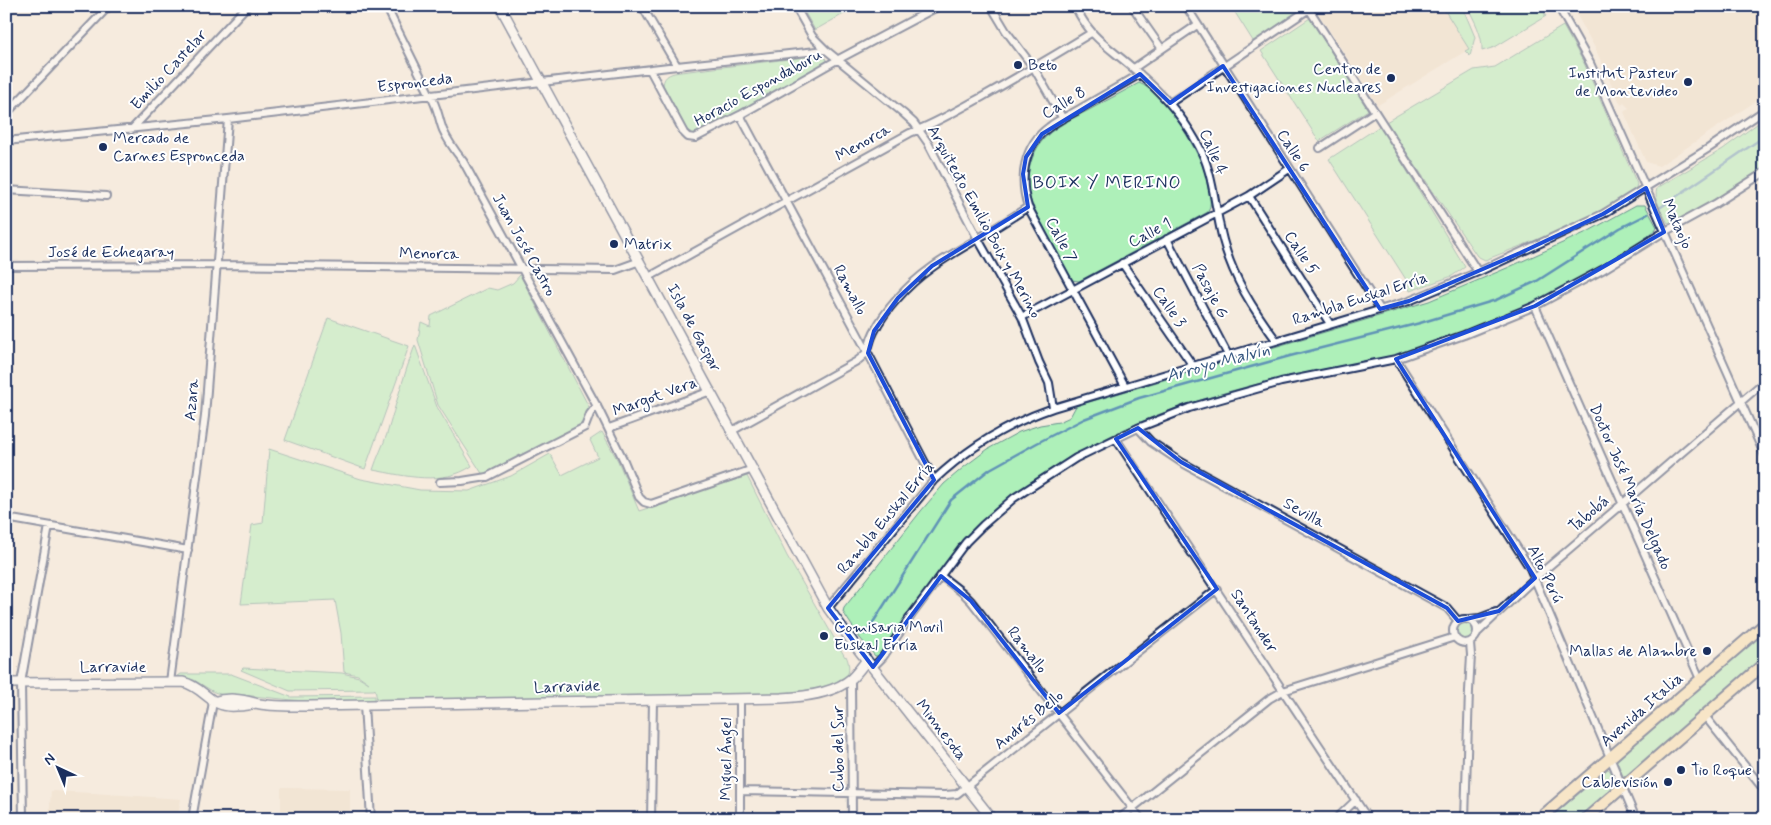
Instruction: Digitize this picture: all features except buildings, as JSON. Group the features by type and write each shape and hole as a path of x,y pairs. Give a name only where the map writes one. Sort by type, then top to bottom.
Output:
{"main road":[{"name":"Avenida Italia","path":"1539,819 1765,624"},
{"path":"1586,819 1765,663"}],"street":[{"path":"6,114 109,6"},
{"name":"Emilio Castelar","path":"131,130 247,6"},
{"name":"Juan José Castro","path":"386,6 436,104 443,128 597,405 639,497 644,502 651,504 753,469"},
{"name":"Isla de Gaspar","path":"500,6 828,608 870,663"},
{"path":"642,6 677,66"},
{"name":"Arquitecto Emilio Boix y Merino","path":"795,6 812,36 837,60 892,103 919,130 928,143 978,239 1022,316 1039,362 1050,382 1053,408"},
{"path":"837,60 939,6"},
{"path":"990,6 1034,68 1063,119"},
{"name":"Calle 4","path":"1075,6 1091,34 1134,68 1170,102 1183,120 1201,152 1210,176 1223,238 1238,284 1276,340"},
{"path":"1132,6 1162,49"},
{"name":"Calle 6","path":"1186,6 1380,309"},
{"name":"Mataojo","path":"1558,6 1590,63 1765,456"},
{"path":"1170,102 1308,8 1478,272"},
{"path":"1134,68 1197,25"},
{"name":"Menorca","path":"649,277 910,133 952,113 1034,68 1091,34"},
{"name":"Espronceda","path":"6,141 131,130 826,50"},
{"name":"Horacio Espondaburu","path":"650,70 684,133 692,138 699,137 740,115 837,60"},
{"name":"Calle 8","path":"1023,174 1026,157 1034,143 1049,126 1140,74"},
{"name":"Rambla Euskal Erría","path":"828,608 934,480 950,465 1017,422 1053,408 1409,301 1478,272 1603,214 1765,110"},
{"path":"1320,148 1375,112"},
{"name":"Ramallo","path":"740,115 934,480"},
{"name":"Azara","path":"170,682 204,416 228,119"},
{"name":"Calle 1","path":"1022,316 1248,196 1289,169"},
{"path":"870,663 883,657 966,542 996,512 1070,462 1138,428 1189,408 1281,382 1396,360 1535,306 1604,270 1765,172"},
{"name":"Calle 7","path":"1023,174 1024,196 1028,207 1125,386"},
{"path":"6,190 106,196"},
{"name":"Calle 5","path":"1248,196 1330,324"},
{"path":"732,431 868,353 874,332 908,287 932,266 1028,207"},
{"name":"Pasaje G","path":"1167,239 1228,355"},
{"name":"Menorca","path":"216,265 615,270 640,261"},
{"name":"Calle 3","path":"1122,263 1193,366"},
{"name":"José de Echegaray","path":"6,266 216,265"},
{"name":"Doctor José María Delgado","path":"1535,306 1700,679"},
{"name":"Alto Perú","path":"1396,360 1530,568 1636,819"},
{"name":"Tabobá","path":"1470,642 1499,610 1534,578 1765,380"},
{"name":"Margot Vera","path":"609,428 710,391"},
{"path":"440,482 476,480 496,474 585,427 590,414 597,405"},
{"name":"Sevilla","path":"1138,428 1151,442 1181,462 1447,608 1458,621"},
{"name":"Santander","path":"1116,439 1368,819"},
{"path":"6,518 188,550"},
{"path":"23,819 21,682 50,526"},
{"name":"Ramallo","path":"941,576 963,592 971,601 1141,819"},
{"name":"Andrés Bello","path":"740,791 957,794 1217,589"},
{"name":"Tabobá","path":"1458,621 1466,618 1480,618 1499,610"},
{"path":"1470,619 1476,624 1478,632"},
{"path":"1454,637 1454,626 1458,621"},
{"path":"1119,819 1269,699 1283,690 1454,637"},
{"path":"1454,637 1463,643 1470,642 1472,655 1465,819"},
{"name":"Larravide","path":"6,682 170,682 191,684 201,690 213,702 229,707 250,706 255,703 289,706 740,700 806,696 833,689 851,679 870,663"},
{"name":"Minnesota","path":"870,663 992,819"},
{"name":"Cubo del Sur","path":"851,679 852,819"},
{"path":"651,819 653,700"},
{"name":"Miguel Ángel","path":"740,700 740,819"},
{"path":"192,819 213,702"},
{"path":"364,705 371,819"},
{"path":"1704,715 1765,791"},
{"path":"1336,819 1356,800"}],"highlighted area":[{"path":"1223,66 1380,309 1409,301 1520,253 1603,214 1646,188 1664,232 1535,306 1396,359 1535,578 1499,611 1458,621 1447,608 1181,462 1138,428 1116,439 1217,589 1059,713 971,601 941,576 873,667 828,608 934,480 868,353 874,331 898,298 932,266 1028,207 1023,174 1026,157 1042,134 1140,74 1170,103"}],"shaded area":[{"name":"Centro de Investigaciones Nucleares","path":"1314,6 1442,6 1469,49 1378,105"},
{"name":"Institut Pasteur de Montevideo","path":"1572,6 1765,6 1765,95 1659,166 1646,162 1624,112 1629,108 1624,103 1621,105 1595,48"},
{"path":"281,788 350,789 350,816 334,816 333,819 199,819 199,816 281,816"},
{"path":"51,791 181,799 177,819 49,819"}],"green space":[{"path":"801,6 858,6 815,30"},
{"path":"1231,6 1302,6 1303,8 1253,41"},
{"path":"1442,6 1462,6 1475,37 1470,56 1465,51 1469,49"},
{"path":"1467,6 1540,6 1546,16 1495,47 1482,51 1480,33"},
{"path":"1310,18 1368,110 1319,141 1261,51"},
{"path":"1563,26 1584,63 1637,184 1635,191 1574,225 1485,260 1477,256 1386,122 1474,70 1495,67"},
{"path":"822,55 827,60 826,64 699,134 694,134 687,130 663,85 667,76 675,73"},
{"path":"1139,83 1148,88 1168,108 1194,148 1205,175 1210,201 1208,212 1079,281 1071,280 1032,204 1028,184 1031,163 1040,144 1055,129"},
{"path":"1765,118 1765,167 1694,213 1668,223 1657,202 1657,188 1723,149"},
{"path":"1380,126 1465,267 1452,276 1410,291 1407,281 1329,159"},
{"path":"1636,205 1645,205 1657,227 1655,230 1633,246 1585,275 1502,317 1444,340 1388,358 1285,377 1233,390 1182,406 1135,424 1068,459 1005,501 968,535 937,574 878,656 875,656 860,638 843,612 844,608 944,484 988,449 1019,432 1040,425 1059,422 1070,417 1076,406 1429,301 1589,231"},
{"path":"520,275 590,409 580,426 483,475 438,405 418,340 421,322 430,326 431,316 488,288 497,290 513,283"},
{"path":"328,318 409,346 365,469 285,440"},
{"path":"415,345 437,407 472,466 449,476 436,478 411,477 373,470 387,434"},
{"path":"602,432 618,461 639,511 747,476 787,556 846,656 849,671 842,681 822,688 766,694 377,700 375,689 290,691 241,670 243,668 342,673 359,677 369,683 358,675 344,672 341,633 335,600 241,604 252,525 263,523 269,449 361,479 420,490 469,491 511,476 550,454 562,475 598,457 590,440"},
{"path":"1465,621 1471,624 1474,630 1471,636 1465,639 1459,636 1456,630 1459,624"},
{"path":"1765,631 1765,658 1627,776 1623,776 1617,761 1618,758"},
{"path":"181,674 231,674 291,697 375,696 375,700 303,701 223,695 194,680 178,676"},
{"path":"1608,769 1614,777 1614,786 1577,819 1549,819"}],"waterway":[{"name":"Arroyo Malvín","path":"1661,207 1765,136"},
{"name":"Arroyo Malvín","path":"865,634 951,500 990,469 1037,443 1084,419 1139,398 1290,356 1420,323 1496,300 1537,281 1620,228 1648,214"}],"place":[{"name":"Beto","path":"1018,65"},
{"name":"Centro de Investigaciones Nucleares","path":"1391,78"},
{"name":"Institut Pasteur de Montevideo","path":"1688,82"},
{"name":"Mercado de Carnes Espronceda","path":"103,147"},
{"name":"Matrix","path":"614,244"},
{"name":"Comisaria Movil Euskal Erría","path":"824,636"},
{"name":"Mallas de Alambre","path":"1707,651"},
{"name":"Tio Roque","path":"1681,770"},
{"name":"Cablevisión","path":"1668,782"}],"district":[{"name":"BOIX Y MERINO","path":"1107,183"}]}
